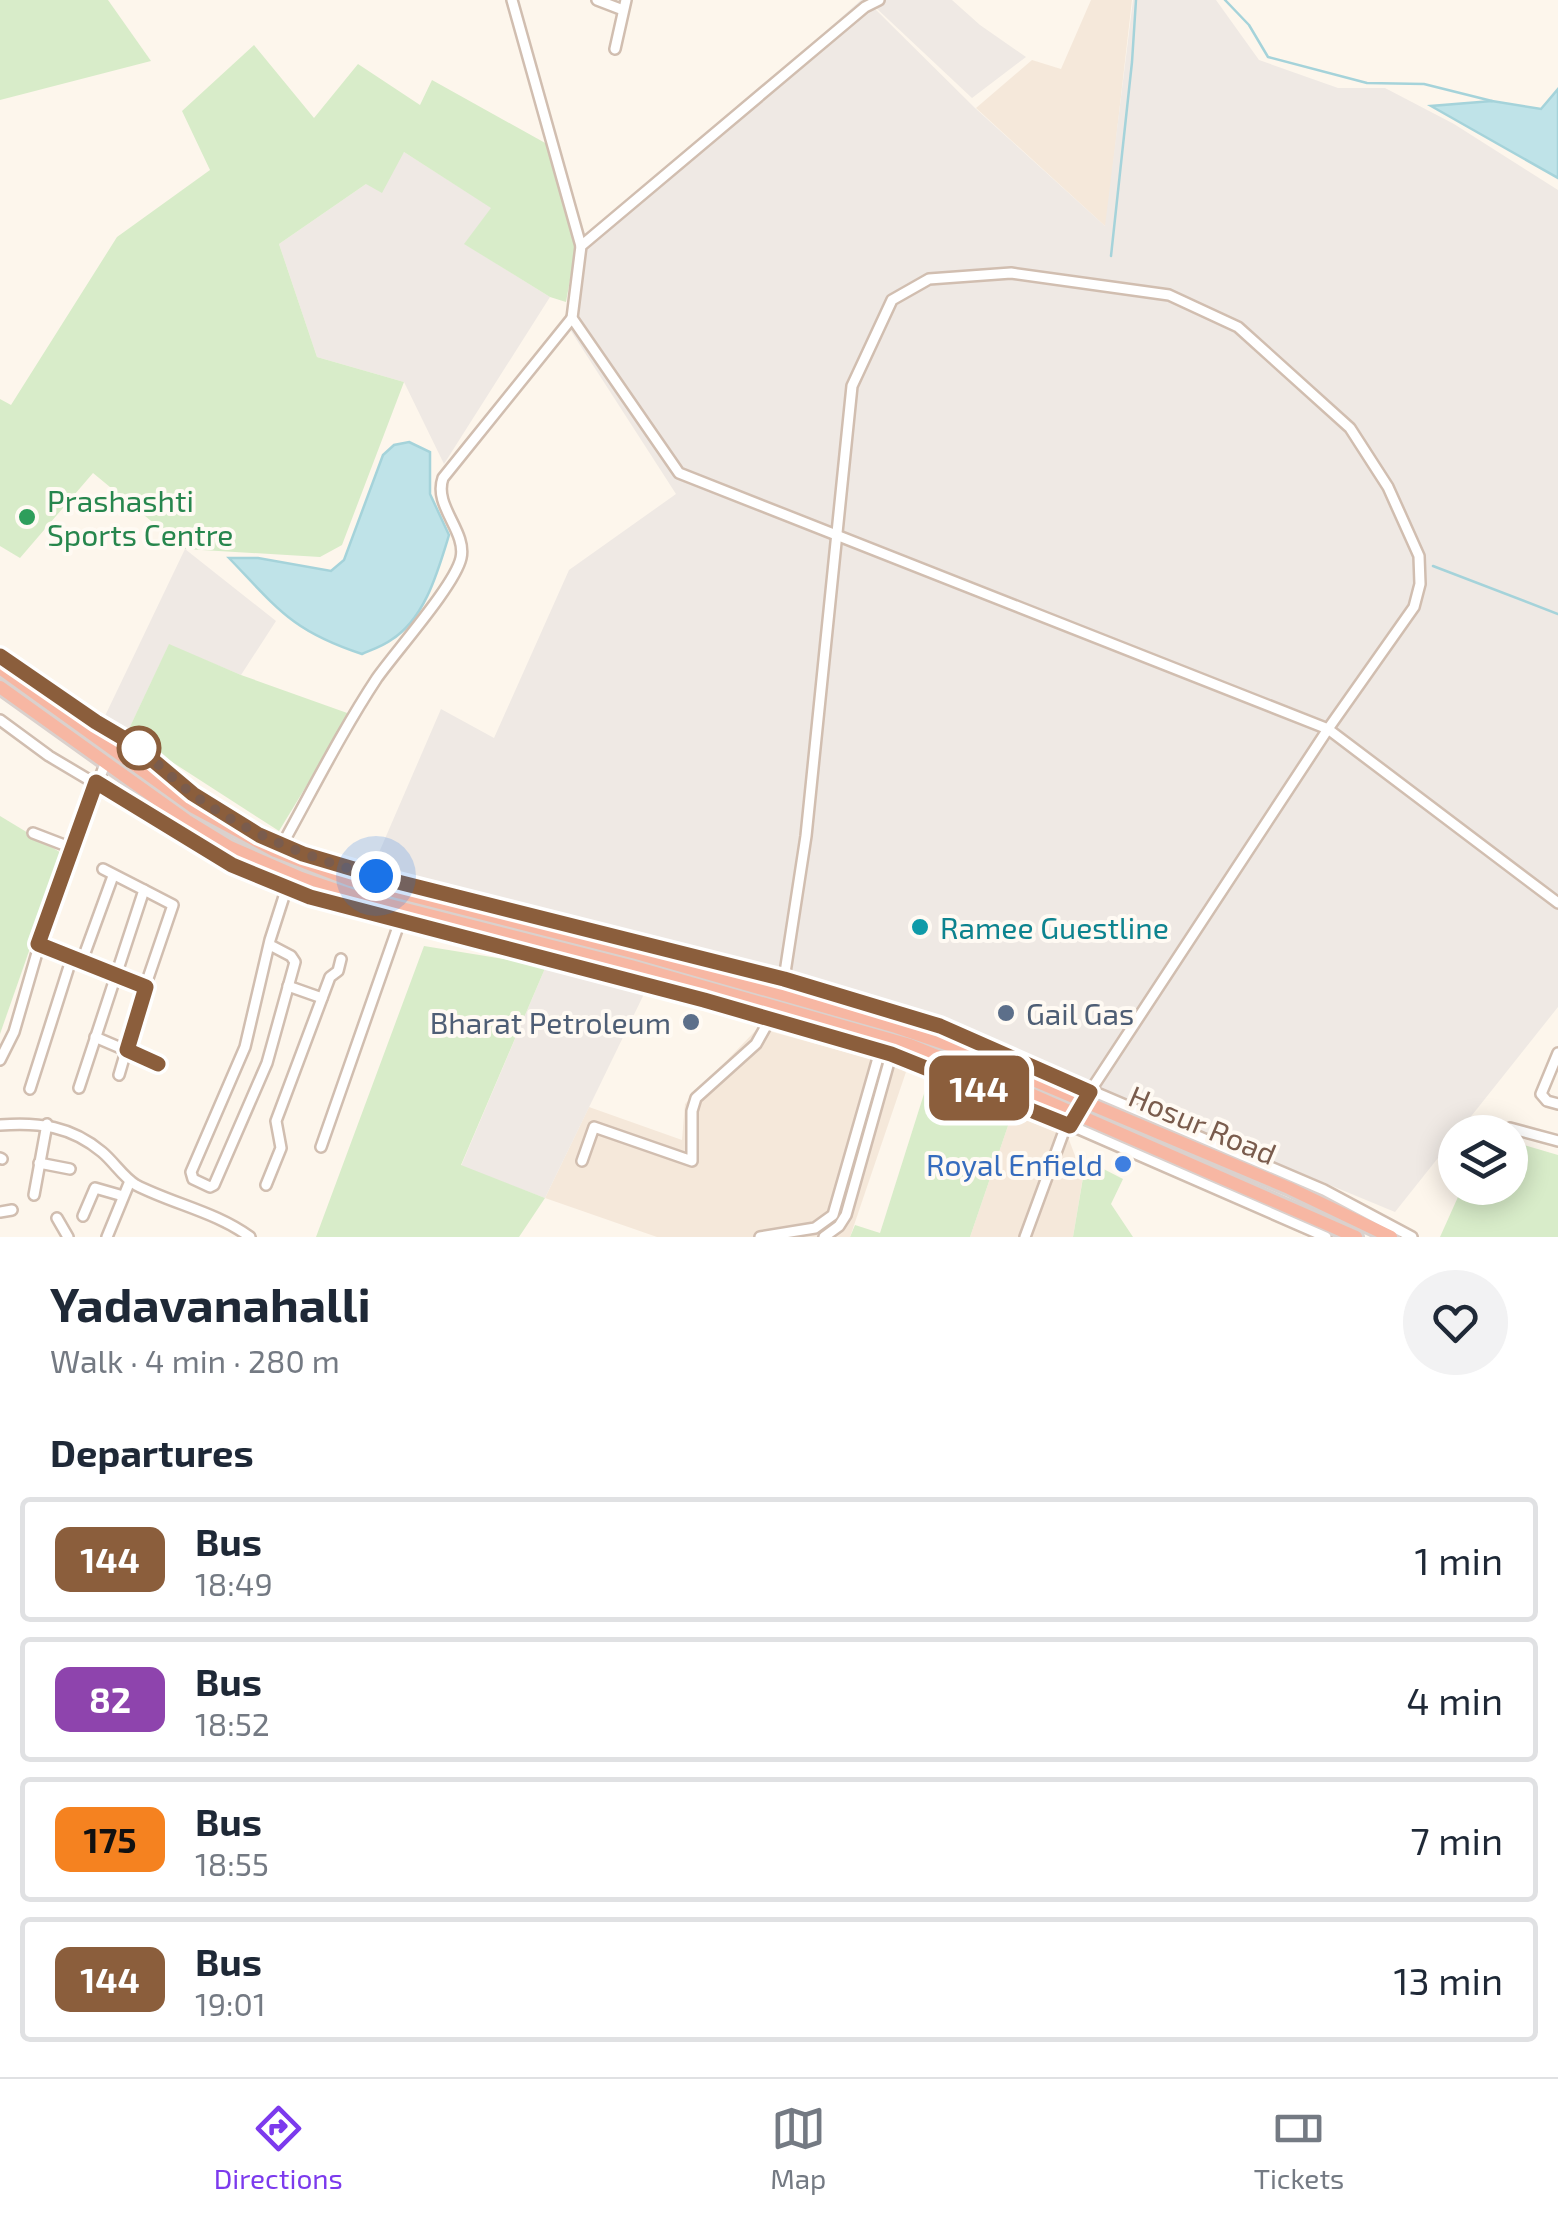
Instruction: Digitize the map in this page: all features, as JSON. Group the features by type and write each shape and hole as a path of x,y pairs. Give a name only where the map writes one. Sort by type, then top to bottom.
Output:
{"highway":[{"name":"Hosur Road","path":"3,664 144,774 220,824 314,868 896,1027 1087,1096 1391,1237"},
{"name":"Hosur Road","path":"0,686 105,764 230,847 322,886 632,966 910,1046 1075,1123 1356,1237"}],"street":[{"path":"282,845 376,679 455,572 462,548 442,498 443,478 572,318 581,246 512,0"},
{"path":"597,0 624,5 615,50"},
{"path":"581,246 865,7 879,0"},
{"path":"784,979 806,836 852,386 892,300 929,279 1010,272 1169,296 1238,327 1350,428 1388,487 1419,556 1420,584 1414,607 1328,729 1087,1096 1075,1123 1056,1145 1025,1237"},
{"path":"572,318 679,473 1328,729 1558,903"},
{"path":"3,664 135,745 193,794 282,845 375,882 784,979 940,1026 1087,1096 1324,1190 1412,1237"},
{"path":"0,720 48,756 232,865 286,887 885,1053 1075,1123 1326,1237"},
{"path":"0,1060 14,1032 38,944 105,764"},
{"path":"34,833 72,848"},
{"path":"103,868 173,905 119,1075"},
{"path":"30,1089 77,959 114,876"},
{"path":"270,944 296,960 267,1063 210,1187 193,1179 190,1172 245,1047 270,944 286,887"},
{"path":"79,1088 144,890"},
{"path":"321,1147 400,921"},
{"path":"38,944 146,987"},
{"path":"266,1185 281,1148 276,1120 330,977 338,971 341,959"},
{"path":"288,986 322,998"},
{"path":"582,1160 594,1126 692,1160 694,1102 756,1044 770,1019"},
{"path":"95,1038 158,1064"},
{"path":"760,1237 815,1228 833,1215 885,1053"},
{"path":"824,1237 846,1215 885,1053"},
{"path":"1558,1053 1541,1094 1558,1104"},
{"path":"0,1125 47,1124 90,1143 130,1181 204,1212 250,1237"},
{"path":"34,1195 47,1124"},
{"path":"1528,1133 1558,1141"},
{"path":"39,1162 70,1169"},
{"path":"107,1237 130,1181"},
{"path":"84,1216 94,1188 124,1196"},
{"path":"0,1212 12,1210"},
{"path":"57,1218 68,1237"}],"shaded area":[{"path":"861,0 866,0 975,108 1105,226 1133,0 1216,0 1259,60 1338,88 1385,88 1454,124 1558,190 1558,1007 1472,1115 1438,1115 1438,1158 1395,1212 940,1024 371,871 441,709 494,738 569,570 676,494 569,328 584,245"},
{"path":"884,0 952,0 1026,57 972,98 874,6"},
{"path":"1091,0 1132,0 1106,227 976,108 1032,60 1061,69"},
{"path":"404,152 492,208 465,244 550,297 444,464 404,382 317,357 279,244 366,184"},
{"path":"185,549 276,621 241,675 169,645 127,733 104,718"},
{"path":"546,966 644,994 545,1198 461,1166"},
{"path":"758,1028 907,1069 850,1237 657,1237 545,1198 589,1107 682,1140 685,1104"},
{"path":"1012,1114 1068,1137 1083,1177 1073,1237 970,1237"}],"green space":[{"path":"0,0 108,0 151,61 0,100"},
{"path":"254,45 314,118 358,64 420,105 432,80 547,144 576,247 566,302 550,297 464,244 491,208 404,152 382,193 366,184 279,244 317,357 404,382 342,545 320,557 185,549 93,473 20,558 0,546 0,399 11,405 117,237 210,170 182,111"},
{"path":"169,644 350,714 279,831 127,733"},
{"path":"0,816 63,854 0,1034"},
{"path":"424,946 546,966 461,1165 545,1198 519,1237 316,1237"},
{"path":"929,1078 1012,1114 970,1237 850,1237 855,1225 880,1233"},
{"path":"1528,1146 1558,1155 1558,1237 1440,1237 1454,1205 1528,1205"},
{"path":"1086,1160 1123,1179 1111,1204 1133,1237 1073,1237"}],"water":[{"path":"1558,89 1558,178 1431,106 1492,101 1541,109"},
{"path":"409,442 430,452 430,494 449,535 429,593 413,620 388,642 362,654 302,627 274,605 229,558 258,558 331,571 344,560 383,455 394,445"}],"waterway":[{"path":"1111,256 1136,0"},
{"path":"1225,0 1249,25 1268,57 1367,83 1424,84 1492,101"},
{"path":"1433,566 1558,614"}],"bus line":[{"name":"144","path":"0,656 135,745 193,794 259,835 303,854 336,866 784,979 940,1026 1090,1092 1070,1126 891,1054 704,1000 310,897 232,865 96,782 38,944 146,987 127,1050 158,1064"}],"place":[{"name":"Prashashti Sports Centre","path":"27,517"},
{"name":"Ramee Guestline","path":"920,927"},
{"name":"Gail Gas","path":"1006,1013"},
{"name":"Bharat Petroleum","path":"691,1022"},
{"name":"Royal Enfield","path":"1123,1164"}],"route":[{"path":"139,748 135,745 193,794 259,835 336,866 376,876"}]}
